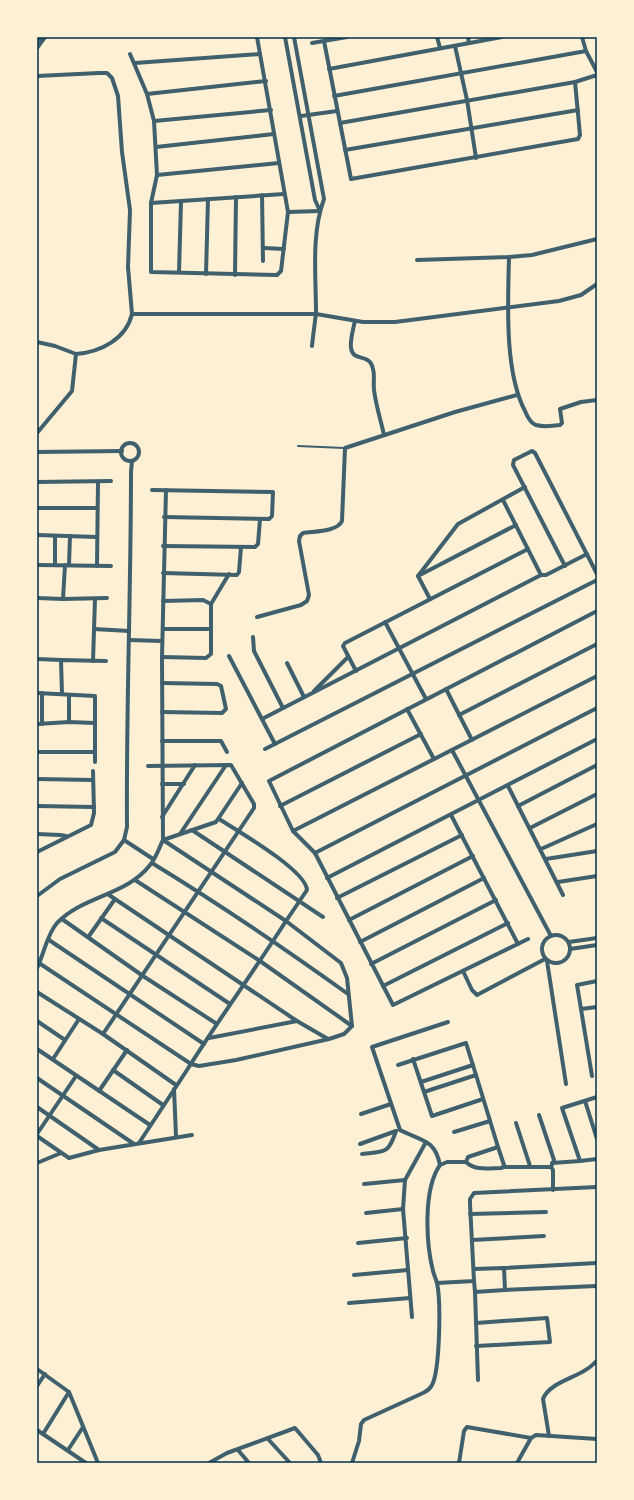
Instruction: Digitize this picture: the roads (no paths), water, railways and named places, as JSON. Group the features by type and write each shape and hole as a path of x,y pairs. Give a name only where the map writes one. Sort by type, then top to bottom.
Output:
{"street":[{"path":"37,40 45,37"},
{"path":"37,48 45,37"},
{"path":"130,54 147,94 154,121 157,175 151,203 150,270 153,273 179,272 235,275 279,274 284,248 288,212 257,37"},
{"path":"285,37 301,116 315,200 320,210"},
{"path":"294,37 324,199 320,210 315,262 316,314 312,346"},
{"path":"312,43 347,37"},
{"path":"437,37 440,48"},
{"path":"468,37 469,43"},
{"path":"329,68 502,37"},
{"path":"340,123 575,82 595,77 597,74 586,51 582,37"},
{"path":"324,41 351,179 578,139 580,135 575,82"},
{"path":"455,46 467,100 470,128 476,158"},
{"path":"334,96 586,51"},
{"path":"135,63 260,54"},
{"path":"37,76 68,76 108,73 112,78 118,96 122,152 130,210 128,267 132,314 129,323 120,336 101,348 76,354 55,346 37,342"},
{"path":"147,94 266,81"},
{"path":"154,121 271,110"},
{"path":"345,150 578,110"},
{"path":"301,116 337,111"},
{"path":"156,147 274,134"},
{"path":"157,175 279,164"},
{"path":"151,203 284,194"},
{"path":"262,195 264,261"},
{"path":"235,275 236,197"},
{"path":"206,274 208,199"},
{"path":"179,272 181,202"},
{"path":"288,212 320,210"},
{"path":"417,260 532,255 597,239"},
{"path":"264,248 284,248"},
{"path":"509,257 509,308 512,374 517,394 529,420 535,425 546,426 562,424 560,409 581,402 597,400"},
{"path":"132,314 316,314 363,322 414,321 509,308 574,297 589,291 597,284"},
{"path":"355,321 351,348 353,354 371,361 374,370 374,390 384,436"},
{"path":"37,433 69,395 72,387 76,354"},
{"path":"257,617 301,605 307,601 309,595 299,541 300,536 304,532 336,528 341,525 345,448 455,412 517,394"},
{"path":"37,452 122,451 128,444 137,447 138,457 132,461"},
{"path":"122,451 123,457 132,461"},
{"path":"565,566 512,462 534,452 597,574"},
{"path":"37,896 60,879 115,852 124,840 127,828 132,461"},
{"path":"37,482 111,482"},
{"path":"97,566 98,482"},
{"path":"418,576 454,528 525,487"},
{"path":"152,490 271,490 273,494 272,516 269,519 164,517"},
{"path":"37,968 54,927 78,907 109,895 135,880 153,861 163,840 162,641 163,546 166,490"},
{"path":"503,500 541,575"},
{"path":"37,508 97,508"},
{"path":"163,546 255,547 258,544 260,519"},
{"path":"418,576 516,525"},
{"path":"37,535 55,537 97,537"},
{"path":"62,599 70,536"},
{"path":"55,537 55,565"},
{"path":"163,573 237,575 240,572 241,547"},
{"path":"356,671 343,646 345,643 528,549"},
{"path":"262,719 541,575 546,575 587,554"},
{"path":"37,565 111,566"},
{"path":"162,657 208,657 210,654 209,629 211,604 229,574"},
{"path":"418,576 430,598"},
{"path":"265,749 597,580"},
{"path":"37,598 107,598"},
{"path":"93,661 95,599"},
{"path":"163,601 203,600 211,604"},
{"path":"528,939 395,1005 391,1004 315,853 293,830 269,783 270,779 597,611"},
{"path":"385,622 426,699"},
{"path":"94,629 129,631"},
{"path":"163,629 209,629"},
{"path":"253,637 254,651 283,708"},
{"path":"129,640 162,641"},
{"path":"459,715 597,644"},
{"path":"229,656 275,744"},
{"path":"310,694 348,657"},
{"path":"37,660 106,662"},
{"path":"61,660 62,694"},
{"path":"287,664 304,697"},
{"path":"293,830 597,676"},
{"path":"162,683 217,684 221,686 223,690 226,709 222,713 162,712"},
{"path":"446,689 472,740"},
{"path":"37,693 95,696 95,762"},
{"path":"42,693 39,724 69,722 95,723"},
{"path":"69,695 69,722"},
{"path":"315,853 597,708"},
{"path":"407,709 434,759"},
{"path":"280,806 421,734"},
{"path":"327,878 597,739"},
{"path":"162,741 221,741 227,752"},
{"path":"452,750 551,936"},
{"path":"37,752 95,752"},
{"path":"103,1034 157,957 255,806 232,766 226,764 148,766"},
{"path":"180,834 226,764"},
{"path":"162,818 195,765"},
{"path":"518,806 597,765"},
{"path":"37,852 66,836 91,825 94,807 93,771"},
{"path":"37,779 93,780"},
{"path":"163,840 215,822 219,819 242,783"},
{"path":"162,784 184,784"},
{"path":"508,786 558,882 563,895"},
{"path":"530,828 597,794"},
{"path":"37,806 94,807"},
{"path":"451,815 518,944"},
{"path":"139,1143 307,888 296,870 219,819"},
{"path":"540,850 596,823"},
{"path":"192,830 323,917"},
{"path":"37,834 60,834 66,836"},
{"path":"338,898 462,835"},
{"path":"124,840 348,994"},
{"path":"163,840 286,921 339,959 347,978 352,1026"},
{"path":"546,860 597,851"},
{"path":"349,920 473,856"},
{"path":"558,882 597,876"},
{"path":"360,942 484,878"},
{"path":"135,880 260,961 352,1026"},
{"path":"109,895 297,1021 328,1039"},
{"path":"88,936 115,899"},
{"path":"371,964 496,900"},
{"path":"101,918 157,957 230,1004"},
{"path":"62,919 143,976 217,1024"},
{"path":"383,986 508,923"},
{"path":"463,971 472,990 477,995 546,960 555,963 562,962 568,957 570,949 569,942 564,937 558,935 551,936 543,943 542,949 546,960 566,1084"},
{"path":"569,942 597,938"},
{"path":"48,940 204,1044"},
{"path":"570,949 597,945"},
{"path":"39,963 191,1064 199,1066 236,1060 328,1039 344,1034 352,1026"},
{"path":"592,1076 577,985 597,981"},
{"path":"37,992 127,1050 175,1087"},
{"path":"581,1009 597,1007"},
{"path":"53,1059 80,1019"},
{"path":"209,1038 297,1021"},
{"path":"37,1022 65,1040"},
{"path":"362,1154 387,1150 391,1146 398,1130 372,1047 448,1022"},
{"path":"398,1065 466,1043 503,1167"},
{"path":"37,1049 150,1125"},
{"path":"100,1091 127,1050"},
{"path":"414,1059 432,1116 483,1099"},
{"path":"421,1082 473,1065"},
{"path":"113,1070 163,1105"},
{"path":"424,1092 476,1075"},
{"path":"76,1076 62,1095 37,1135 69,1158 99,1150 176,1136 192,1135"},
{"path":"37,1078 134,1144"},
{"path":"175,1087 176,1136"},
{"path":"580,1161 562,1108 597,1097"},
{"path":"585,1101 597,1139"},
{"path":"361,1114 391,1104"},
{"path":"37,1107 99,1150"},
{"path":"539,1115 554,1160 552,1165 553,1190"},
{"path":"454,1132 490,1121"},
{"path":"516,1123 530,1166"},
{"path":"352,1463 359,1441 361,1424 364,1420 423,1393 433,1384 440,1344 437,1283 433,1272 428,1212 431,1182 440,1165 438,1153 426,1142 398,1130 360,1144"},
{"path":"412,1317 407,1238 403,1209 405,1180 426,1142"},
{"path":"466,1162 468,1157 498,1147"},
{"path":"37,1163 62,1153"},
{"path":"440,1165 447,1162 466,1162 472,1167 503,1167 552,1165 597,1160"},
{"path":"364,1184 405,1180"},
{"path":"478,1380 470,1199 474,1193 597,1188"},
{"path":"366,1214 403,1209"},
{"path":"470,1214 546,1212"},
{"path":"472,1240 544,1236"},
{"path":"358,1244 407,1238"},
{"path":"474,1269 597,1263"},
{"path":"504,1268 505,1290"},
{"path":"354,1275 408,1270"},
{"path":"437,1283 474,1281"},
{"path":"475,1292 597,1286"},
{"path":"349,1303 410,1298"},
{"path":"476,1323 547,1318 550,1342 476,1346"},
{"path":"549,1436 543,1399 544,1395 551,1388 587,1369 597,1361"},
{"path":"37,1369 70,1392 98,1463"},
{"path":"37,1386 45,1374"},
{"path":"43,1434 70,1392"},
{"path":"68,1450 83,1427"},
{"path":"459,1463 464,1431 467,1427 531,1438"},
{"path":"209,1463 227,1453 297,1428 318,1455 321,1463"},
{"path":"37,1430 86,1463"},
{"path":"517,1463 531,1438 538,1434 597,1439"},
{"path":"268,1439 290,1463"},
{"path":"238,1450 248,1463"}],"lane":[{"path":"298,446 345,448"}]}
